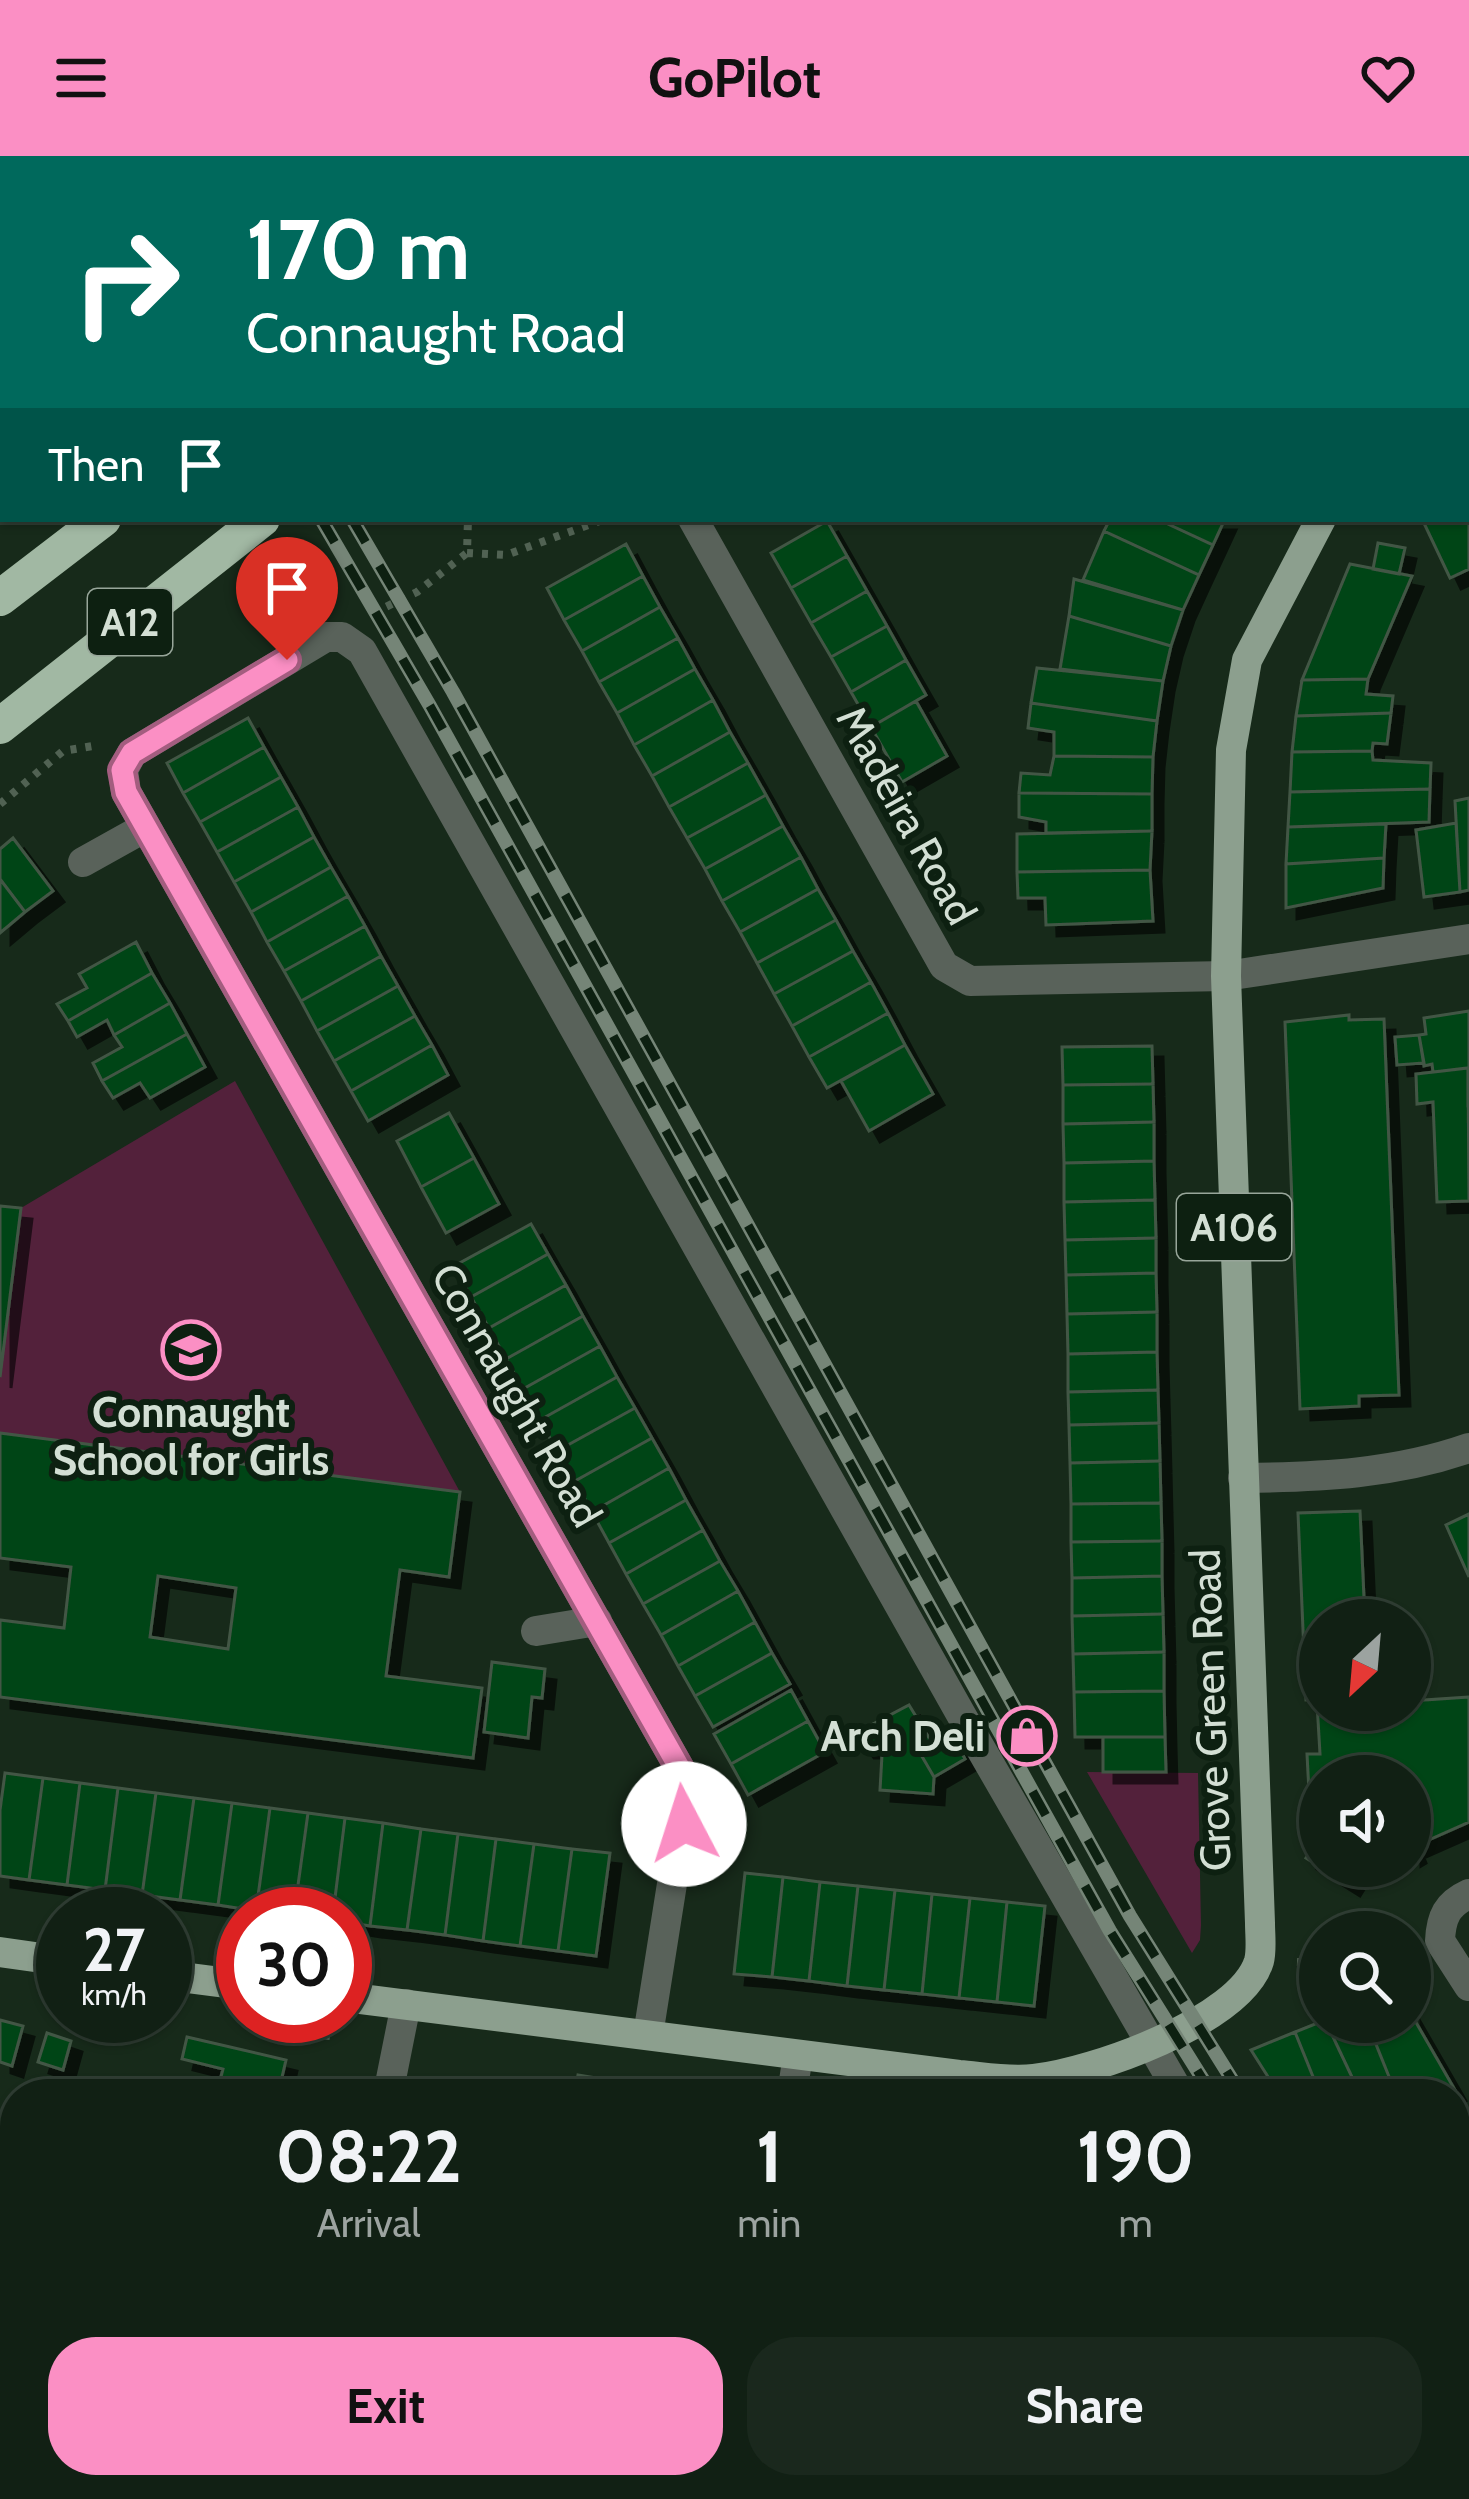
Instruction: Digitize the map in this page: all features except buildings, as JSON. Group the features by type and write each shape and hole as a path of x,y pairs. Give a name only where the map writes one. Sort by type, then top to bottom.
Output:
{"highway":[{"name":"A12","path":"0,598 99,522"},
{"name":"A12","path":"0,726 258,522"}],"main road":[{"name":"Grove Green Road","path":"1055,2079 1150,2046 1235,1996 1259,1959 1226,976 1231,750 1247,659 1319,522"},
{"path":"0,1952 36,1957"},
{"name":"Grove Green Road","path":"372,2000 970,2079"}],"street":[{"name":"Madeira Road","path":"695,522 944,966 970,981 1226,976 1469,939"},
{"name":"Connaught Road","path":"648,2035 688,1783 126,792 122,770 132,753 326,637 342,637 362,651 1150,2046"},
{"path":"82,862 144,828"},
{"path":"1243,1478 1330,1478 1414,1466 1469,1448"},
{"path":"536,1631 597,1621"},
{"path":"1469,1894 1453,1901 1445,1913 1440,1941 1469,1986"},
{"path":"391,2079 406,2004"},
{"path":"1150,2046 1171,2079"},
{"path":"794,2079 798,2055"}],"path":[{"path":"467,553 468,522"},
{"path":"366,616 417,592 467,553 506,555 596,522"},
{"path":"0,804 63,751 96,746"}],"shaded area":[{"path":"235,1081 460,1492 0,1433 0,1377 21,1208"},
{"path":"1087,1772 1198,1773 1201,1925 1200,1940 1192,1953"}],"railway":[{"path":"323,522 430,706 1110,1931 1203,2079"},
{"path":"354,522 453,692 1130,1916 1232,2079"}],"place":[{"name":"Connaught School for Girls","path":"191,1350"},
{"name":"Arch Deli","path":"1027,1736"}],"route":[{"path":"287,660 132,753 122,770 126,792 688,1783 684,1824"}]}
